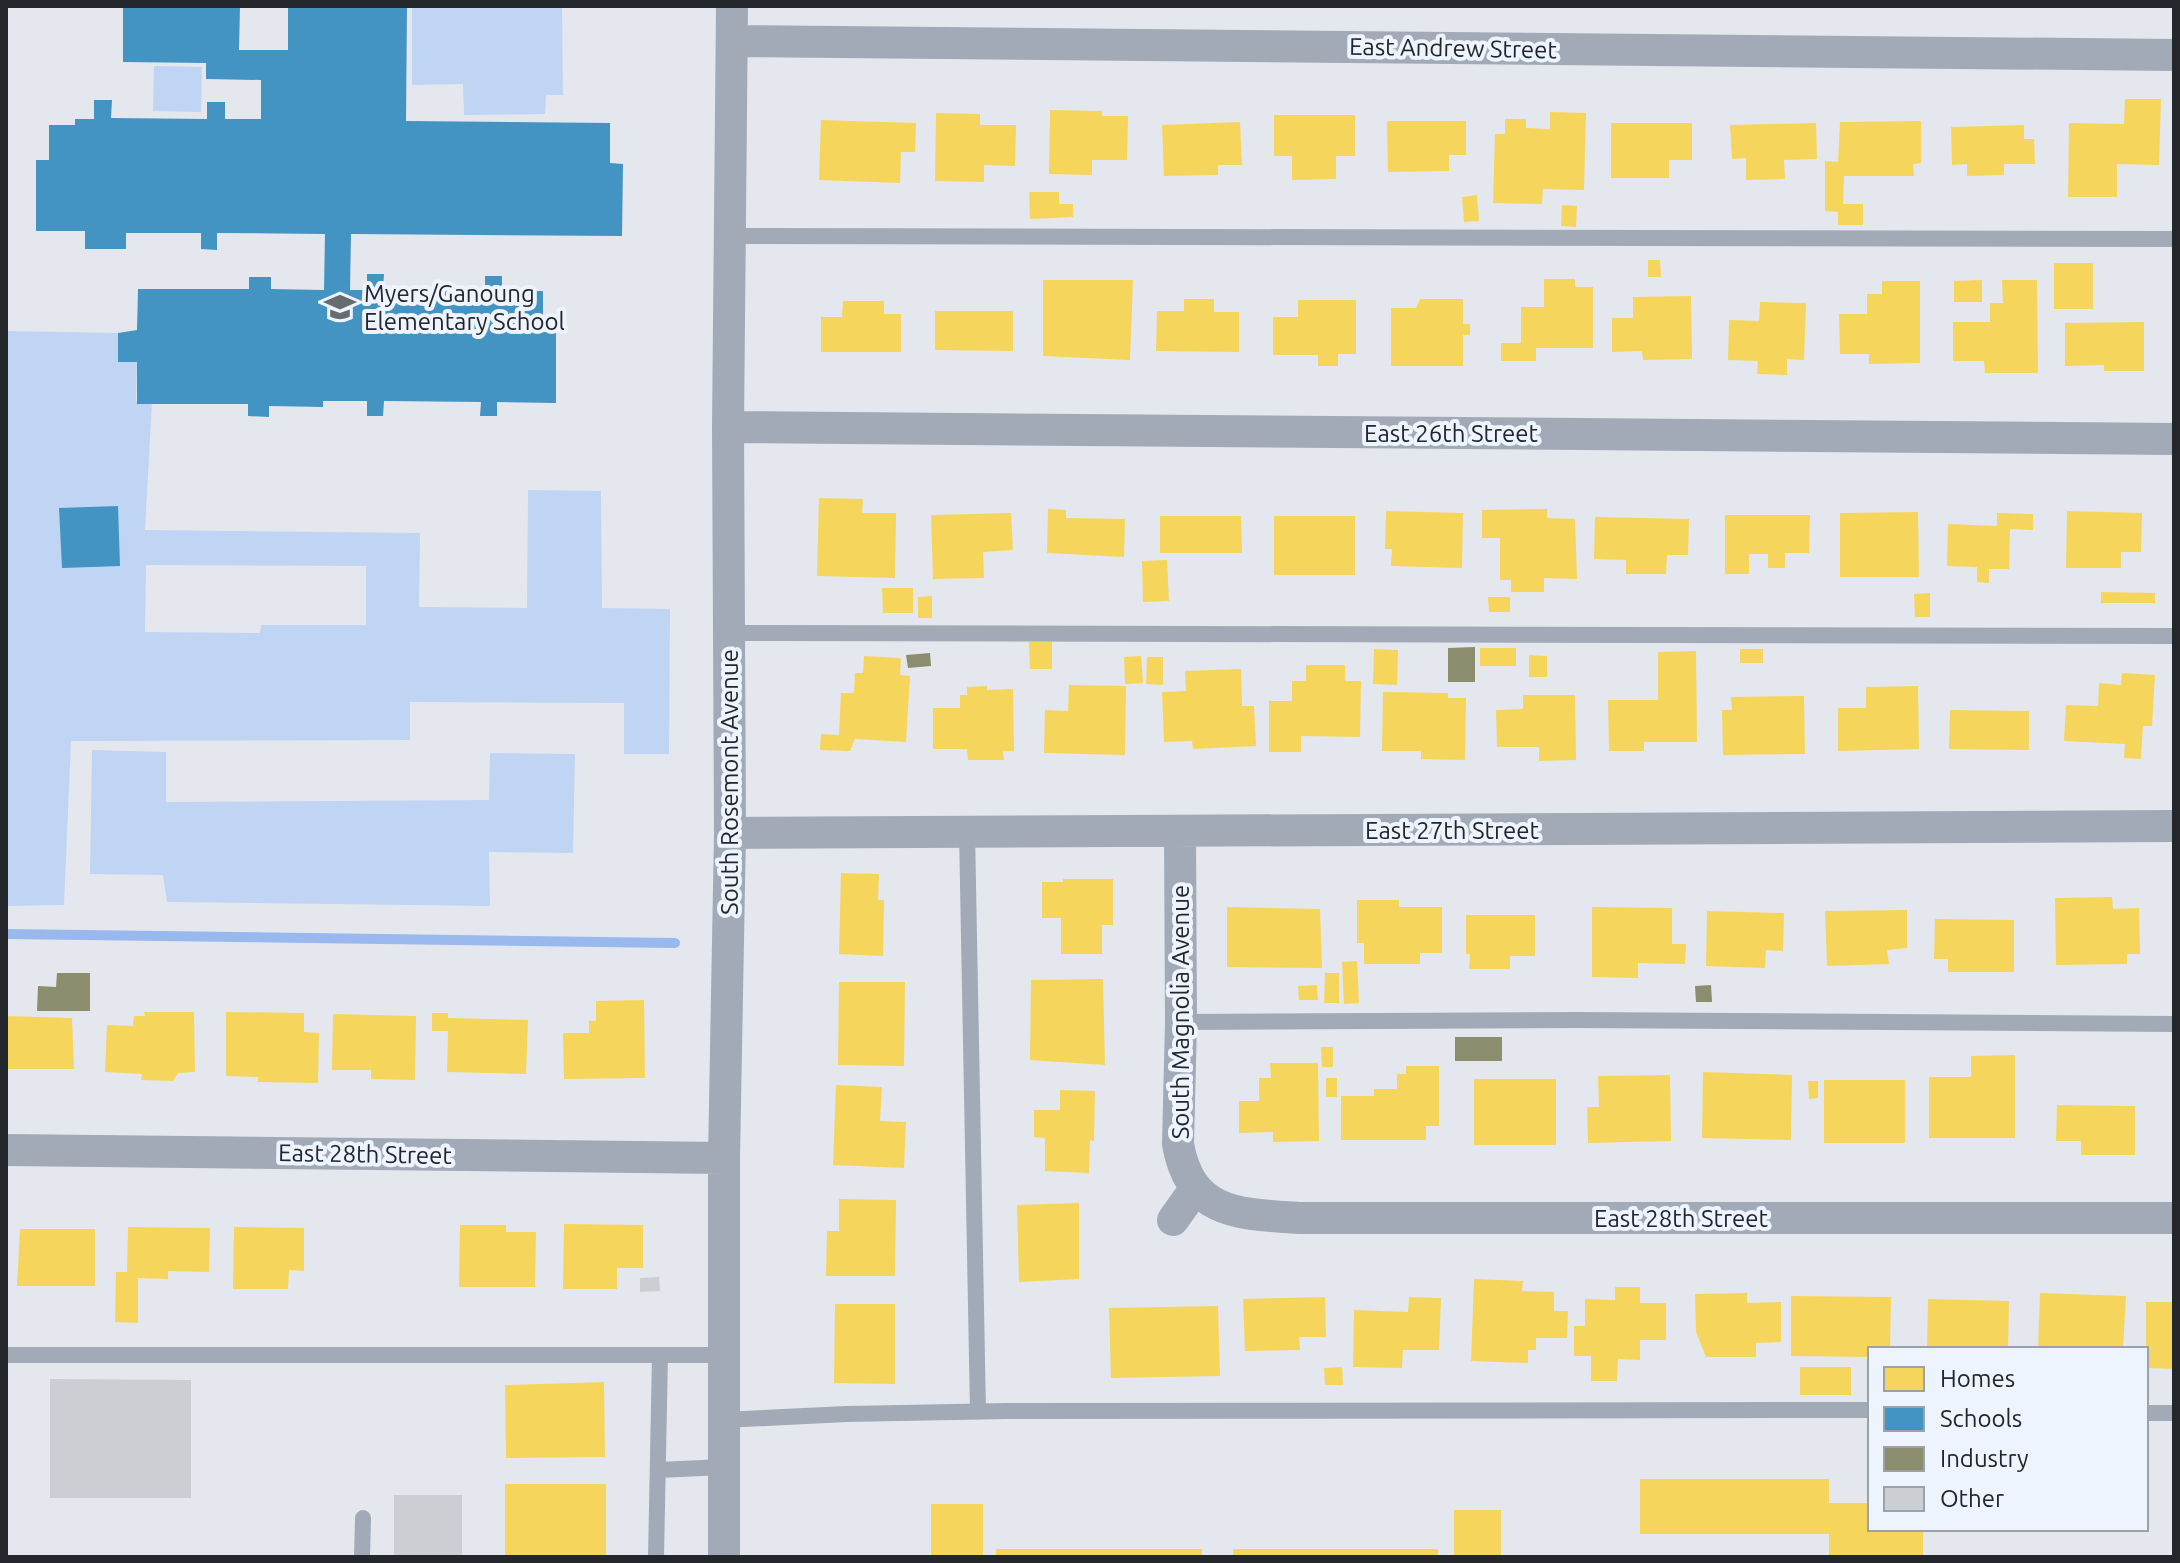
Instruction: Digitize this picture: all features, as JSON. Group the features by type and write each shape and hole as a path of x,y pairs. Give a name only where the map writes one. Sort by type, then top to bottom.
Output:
{"street":[{"name":"South Rosemont Avenue","path":"724,1557 732,6"},
{"name":"East Andrew Street","path":"732,41 2174,55"},
{"name":"East 26th Street","path":"728,427 2174,439"},
{"name":"East 27th Street","path":"730,833 2174,826"},
{"name":"South Magnolia Avenue","path":"1180,831 1181,1022 1177,1130 1181,1160 1195,1189"},
{"name":"East 28th Street","path":"6,1150 724,1158"},
{"name":"East 28th Street","path":"1195,1189 1206,1199 1229,1209 1299,1218 2174,1218"},
{"path":"1173,1220 1195,1189"}],"lane":[{"path":"730,236 2174,239"},
{"path":"729,633 2174,636"},
{"path":"967,831 978,1412"},
{"path":"1181,1022 1578,1020 2174,1024"},
{"path":"6,1355 724,1355"},
{"path":"656,1557 660,1355"},
{"path":"724,1420 978,1412 1868,1410"},
{"path":"2148,1413 2174,1413"},
{"path":"658,1470 724,1467"},
{"path":"362,1557 363,1518"}],"shaded area":[{"path":"412,6 562,6 563,95 546,95 545,114 464,115 463,84 412,85"},
{"path":"154,66 202,67 201,112 153,111"},
{"path":"6,331 118,333 118,362 137,362 136,401 152,402 145,530 420,533 419,607 527,608 528,490 601,491 602,608 670,609 669,754 624,754 624,703 410,702 410,740 71,741 64,905 6,906","holes":["146,565 366,566 366,625 261,625 260,633 145,632"]},
{"path":"92,750 166,752 166,802 489,800 490,753 575,754 573,853 489,852 490,906 167,902 163,875 90,874"}],"building: Homes":[{"path":"2125,99 2161,99 2159,165 2117,164 2117,197 2068,197 2069,123 2124,124"},
{"path":"1050,110 1102,111 1102,116 1128,116 1127,160 1092,160 1092,175 1049,174"},
{"path":"1550,112 1586,113 1584,190 1543,189 1542,204 1493,203 1495,134 1505,134 1505,119 1526,119 1526,128 1550,129"},
{"path":"936,113 980,114 980,125 1016,125 1015,166 984,165 984,182 935,181"},
{"path":"1274,115 1355,115 1355,156 1336,156 1336,179 1292,180 1292,156 1274,156"},
{"path":"821,120 916,123 915,152 901,152 900,183 819,180"},
{"path":"1387,121 1466,121 1466,155 1449,155 1449,171 1388,172"},
{"path":"1921,121 1921,163 1913,164 1914,176 1844,176 1843,204 1863,204 1863,225 1838,225 1838,212 1825,211 1825,161 1838,162 1840,122"},
{"path":"1240,122 1242,165 1218,165 1218,175 1164,176 1162,125"},
{"path":"1611,123 1692,123 1692,160 1669,160 1669,178 1611,178"},
{"path":"1816,123 1817,159 1784,160 1785,179 1746,180 1746,158 1732,159 1730,125"},
{"path":"2024,125 2024,139 2034,139 2035,164 2004,164 2004,175 1967,176 1967,164 1952,165 1951,127"},
{"path":"1029,192 1059,192 1059,204 1073,204 1073,217 1030,219"},
{"path":"1477,195 1479,221 1464,222 1462,197"},
{"path":"1562,205 1577,206 1576,227 1561,226"},
{"path":"1648,260 1660,260 1661,277 1648,277"},
{"path":"2054,263 2093,263 2093,309 2054,309"},
{"path":"1544,279 1575,279 1575,287 1593,287 1593,348 1536,348 1536,361 1501,361 1501,343 1521,343 1521,307 1544,307"},
{"path":"1043,280 1133,280 1130,360 1043,356"},
{"path":"1982,280 1982,302 1954,302 1954,281"},
{"path":"2002,280 2037,280 2038,373 1985,373 1984,361 1953,361 1953,322 1990,322 1990,303 2003,303"},
{"path":"1882,281 1920,281 1920,363 1869,364 1869,354 1840,354 1839,314 1867,314 1867,294 1882,294"},
{"path":"1691,296 1692,359 1643,360 1642,351 1612,352 1612,318 1633,318 1633,297"},
{"path":"1184,299 1214,299 1214,312 1239,312 1239,352 1156,351 1157,311 1184,311"},
{"path":"1420,299 1463,299 1463,324 1470,324 1470,335 1463,335 1463,366 1391,366 1391,308 1416,308"},
{"path":"1298,300 1356,300 1356,354 1338,354 1338,366 1318,366 1318,355 1273,355 1273,317 1298,317"},
{"path":"843,301 884,301 884,314 901,314 901,352 821,352 821,317 842,317"},
{"path":"1760,302 1806,303 1804,360 1787,359 1787,375 1757,374 1758,361 1728,360 1729,320 1759,321"},
{"path":"935,311 1013,311 1013,351 935,350"},
{"path":"2144,322 2144,371 2104,371 2104,365 2065,366 2065,323"},
{"path":"819,498 863,499 862,513 896,513 895,578 817,576"},
{"path":"1048,509 1066,510 1066,518 1125,519 1124,557 1047,553"},
{"path":"1547,509 1547,518 1575,519 1577,579 1544,578 1544,592 1511,592 1511,580 1500,580 1500,538 1482,538 1482,510"},
{"path":"1386,511 1463,513 1462,568 1391,566 1392,549 1385,549"},
{"path":"2067,511 2142,513 2141,552 2121,552 2121,568 2066,568"},
{"path":"1918,512 1919,577 1840,577 1840,513"},
{"path":"1011,513 1013,550 983,552 984,578 933,579 931,515"},
{"path":"1997,513 2033,514 2033,530 2010,529 2009,569 1989,569 1989,583 1977,582 1977,567 1947,566 1948,524 1997,526"},
{"path":"1725,515 1810,515 1809,553 1785,553 1785,568 1768,568 1768,554 1749,554 1749,574 1725,574"},
{"path":"1160,516 1241,516 1242,553 1160,553"},
{"path":"1274,516 1355,516 1355,575 1274,575"},
{"path":"1595,517 1689,519 1688,555 1667,555 1666,574 1626,574 1626,560 1594,559"},
{"path":"1167,560 1169,601 1143,602 1142,561"},
{"path":"882,588 913,588 913,613 883,613"},
{"path":"2101,592 2155,593 2155,603 2101,603"},
{"path":"1930,593 1930,617 1915,617 1914,594"},
{"path":"932,596 932,618 918,618 918,597"},
{"path":"1488,597 1510,597 1510,612 1489,612"},
{"path":"1029,642 1052,642 1052,669 1030,669"},
{"path":"1480,648 1516,648 1516,666 1480,666"},
{"path":"1374,649 1398,650 1397,685 1373,684"},
{"path":"1740,649 1763,649 1763,663 1740,663"},
{"path":"1696,651 1697,742 1644,742 1644,751 1609,751 1608,700 1658,700 1658,652"},
{"path":"1529,655 1547,656 1547,677 1529,677"},
{"path":"864,656 901,658 900,675 910,676 906,742 855,739 850,751 820,750 821,734 839,735 841,693 854,693 855,673 863,673"},
{"path":"1141,656 1143,683 1125,684 1124,657"},
{"path":"1147,657 1163,657 1163,685 1146,684"},
{"path":"1306,665 1345,665 1345,681 1361,681 1360,737 1301,736 1301,752 1269,752 1269,701 1292,701 1292,681 1306,681"},
{"path":"1241,669 1242,706 1254,706 1256,746 1193,749 1192,741 1164,742 1162,692 1186,691 1185,671"},
{"path":"2122,673 2155,675 2152,726 2143,726 2141,759 2124,758 2125,744 2064,741 2066,705 2098,706 2099,683 2121,685"},
{"path":"1069,685 1126,686 1125,755 1044,753 1045,710 1068,711"},
{"path":"987,686 987,690 1013,689 1014,751 1003,751 1004,760 968,760 967,749 933,749 933,708 960,708 960,695 967,695 967,687"},
{"path":"1918,686 1919,749 1838,751 1838,708 1866,708 1866,687"},
{"path":"1383,692 1448,693 1448,698 1466,698 1465,760 1421,759 1421,751 1382,751"},
{"path":"1523,695 1575,695 1576,760 1539,761 1539,747 1497,747 1496,710 1523,709"},
{"path":"1804,696 1805,754 1723,755 1722,710 1732,710 1731,697"},
{"path":"1950,710 2029,711 2029,750 1949,749"},
{"path":"841,873 879,874 878,900 884,900 883,956 839,954"},
{"path":"1063,879 1113,879 1113,925 1102,925 1102,954 1061,954 1061,918 1042,918 1042,882 1063,882"},
{"path":"2112,897 2113,909 2139,908 2140,954 2127,954 2127,964 2056,965 2055,898"},
{"path":"1357,900 1399,900 1399,907 1442,907 1442,953 1420,953 1420,964 1364,964 1364,943 1357,943"},
{"path":"1227,907 1320,909 1322,968 1227,967"},
{"path":"1592,907 1672,908 1672,944 1686,944 1685,964 1638,963 1638,978 1592,977"},
{"path":"1907,910 1907,948 1887,950 1889,964 1827,966 1825,911"},
{"path":"1707,911 1784,913 1783,951 1766,950 1765,968 1706,966"},
{"path":"1466,915 1535,915 1535,956 1510,956 1510,969 1469,969"},
{"path":"1935,919 2014,920 2014,972 1948,972 1948,959 1934,959"},
{"path":"1357,961 1359,1003 1344,1004 1342,962"},
{"path":"1325,973 1339,973 1339,1003 1324,1003"},
{"path":"1103,979 1105,1065 1030,1060 1031,980"},
{"path":"839,982 905,982 904,1066 838,1065"},
{"path":"1317,985 1318,1000 1299,1000 1298,986"},
{"path":"644,1000 645,1078 564,1079 563,1033 589,1033 589,1021 596,1021 596,1001"},
{"path":"144,1012 194,1012 195,1072 178,1073 173,1081 141,1080 142,1074 105,1072 107,1025 133,1026 134,1016 145,1016"},
{"path":"226,1012 304,1013 304,1032 319,1033 318,1083 258,1082 258,1077 226,1076"},
{"path":"432,1013 448,1013 448,1018 528,1020 526,1074 447,1072 448,1031 432,1031"},
{"path":"333,1014 416,1016 415,1080 371,1079 371,1070 332,1070"},
{"path":"6,1016 72,1018 74,1069 6,1069"},
{"path":"1321,1047 1333,1047 1333,1067 1322,1067"},
{"path":"2015,1055 2015,1138 1929,1138 1929,1077 1971,1077 1971,1056"},
{"path":"1270,1063 1318,1063 1319,1141 1273,1142 1273,1132 1239,1133 1239,1101 1259,1101 1259,1078 1271,1078"},
{"path":"1406,1066 1439,1066 1439,1126 1426,1126 1426,1140 1341,1140 1341,1096 1374,1096 1374,1089 1397,1089 1397,1074 1406,1074"},
{"path":"1703,1072 1792,1075 1791,1140 1702,1138"},
{"path":"1670,1075 1671,1141 1588,1143 1587,1107 1599,1107 1598,1076"},
{"path":"1326,1078 1337,1078 1337,1097 1326,1097"},
{"path":"1474,1079 1556,1079 1556,1145 1474,1145"},
{"path":"1824,1080 1905,1080 1905,1143 1824,1143"},
{"path":"1808,1081 1818,1081 1818,1098 1809,1099"},
{"path":"836,1085 882,1087 880,1121 906,1122 904,1168 833,1165"},
{"path":"1060,1090 1095,1091 1094,1141 1090,1140 1089,1173 1045,1171 1045,1138 1034,1137 1034,1110 1060,1110"},
{"path":"2057,1105 2135,1106 2135,1155 2081,1155 2081,1141 2056,1141"},
{"path":"839,1199 896,1200 895,1276 826,1276 827,1231 839,1231"},
{"path":"1079,1203 1079,1279 1019,1282 1017,1205"},
{"path":"564,1224 643,1225 643,1268 617,1268 617,1289 563,1289"},
{"path":"460,1225 506,1225 506,1232 536,1232 535,1287 459,1287"},
{"path":"128,1227 210,1228 209,1272 168,1271 168,1279 138,1278 138,1323 115,1322 116,1272 127,1272"},
{"path":"234,1227 304,1228 304,1271 289,1270 288,1289 233,1289"},
{"path":"20,1229 95,1229 95,1286 17,1286"},
{"path":"1474,1279 1523,1281 1522,1291 1554,1292 1554,1311 1568,1311 1567,1338 1536,1338 1536,1350 1528,1350 1528,1363 1471,1361"},
{"path":"1615,1287 1640,1287 1640,1303 1666,1303 1666,1340 1640,1340 1640,1360 1618,1359 1617,1381 1591,1381 1591,1356 1574,1356 1574,1326 1585,1326 1585,1299 1615,1300"},
{"path":"1747,1293 1747,1303 1781,1302 1781,1342 1756,1343 1756,1357 1706,1357 1696,1332 1695,1294"},
{"path":"2040,1293 2126,1296 2123,1347 2038,1347"},
{"path":"1791,1296 1891,1297 1890,1347 1868,1347 1868,1357 1791,1356"},
{"path":"1325,1297 1326,1337 1299,1337 1300,1350 1245,1351 1243,1299"},
{"path":"1409,1297 1441,1298 1439,1350 1403,1350 1402,1368 1353,1367 1354,1310 1408,1312"},
{"path":"1928,1299 2009,1301 2008,1347 1927,1347"},
{"path":"2146,1302 2174,1302 2174,1369 2148,1368"},
{"path":"835,1304 895,1304 895,1384 834,1383"},
{"path":"1218,1306 1220,1376 1111,1378 1109,1308"},
{"path":"1342,1367 1343,1385 1325,1385 1324,1368"},
{"path":"1800,1367 1851,1367 1851,1395 1800,1395"},
{"path":"604,1382 605,1457 506,1458 505,1385"},
{"path":"1640,1479 1829,1479 1829,1503 1868,1503 1868,1531 1923,1531 1923,1557 1829,1557 1829,1534 1640,1534"},
{"path":"505,1484 606,1484 606,1557 505,1557"},
{"path":"931,1504 983,1504 983,1557 931,1557"},
{"path":"1454,1510 1501,1510 1501,1557 1454,1557"},
{"path":"996,1549 1202,1549 1202,1557 996,1557"},
{"path":"1233,1549 1438,1549 1438,1557 1233,1557"}],"building: Schools":[{"path":"123,6 240,6 239,50 288,50 288,6 407,6 406,121 610,123 610,163 623,164 622,236 351,234 350,290 367,290 367,274 384,274 383,289 485,290 485,276 502,276 502,291 543,291 543,332 556,332 556,403 497,402 497,416 480,416 481,402 384,401 383,416 367,416 367,401 323,401 323,407 269,406 269,417 248,416 248,404 137,404 137,362 118,362 118,333 137,330 138,289 249,289 249,277 271,277 271,289 324,290 325,234 217,233 217,250 201,249 201,233 126,233 126,249 85,249 85,231 36,231 36,160 49,160 49,125 75,125 75,119 94,119 94,100 112,100 111,118 207,119 207,102 225,102 225,119 261,119 261,80 206,79 206,63 123,62"},
{"path":"118,506 120,566 62,568 59,508"}],"building: Industry":[{"path":"1475,647 1475,682 1448,682 1448,648"},
{"path":"930,653 931,666 908,668 906,655"},
{"path":"57,973 90,973 90,1011 37,1011 38,986 56,987"},
{"path":"1711,985 1712,1002 1696,1002 1695,986"},
{"path":"1455,1037 1502,1037 1502,1061 1455,1061"}],"building: Other":[{"path":"659,1277 660,1291 640,1292 640,1278"},
{"path":"50,1379 191,1380 191,1498 50,1498"},
{"path":"394,1495 462,1495 462,1557 394,1557"}],"waterway":[{"path":"6,934 675,943"}],"place":[{"name":"Myers/Ganoung Elementary School","path":"340,307"}]}
